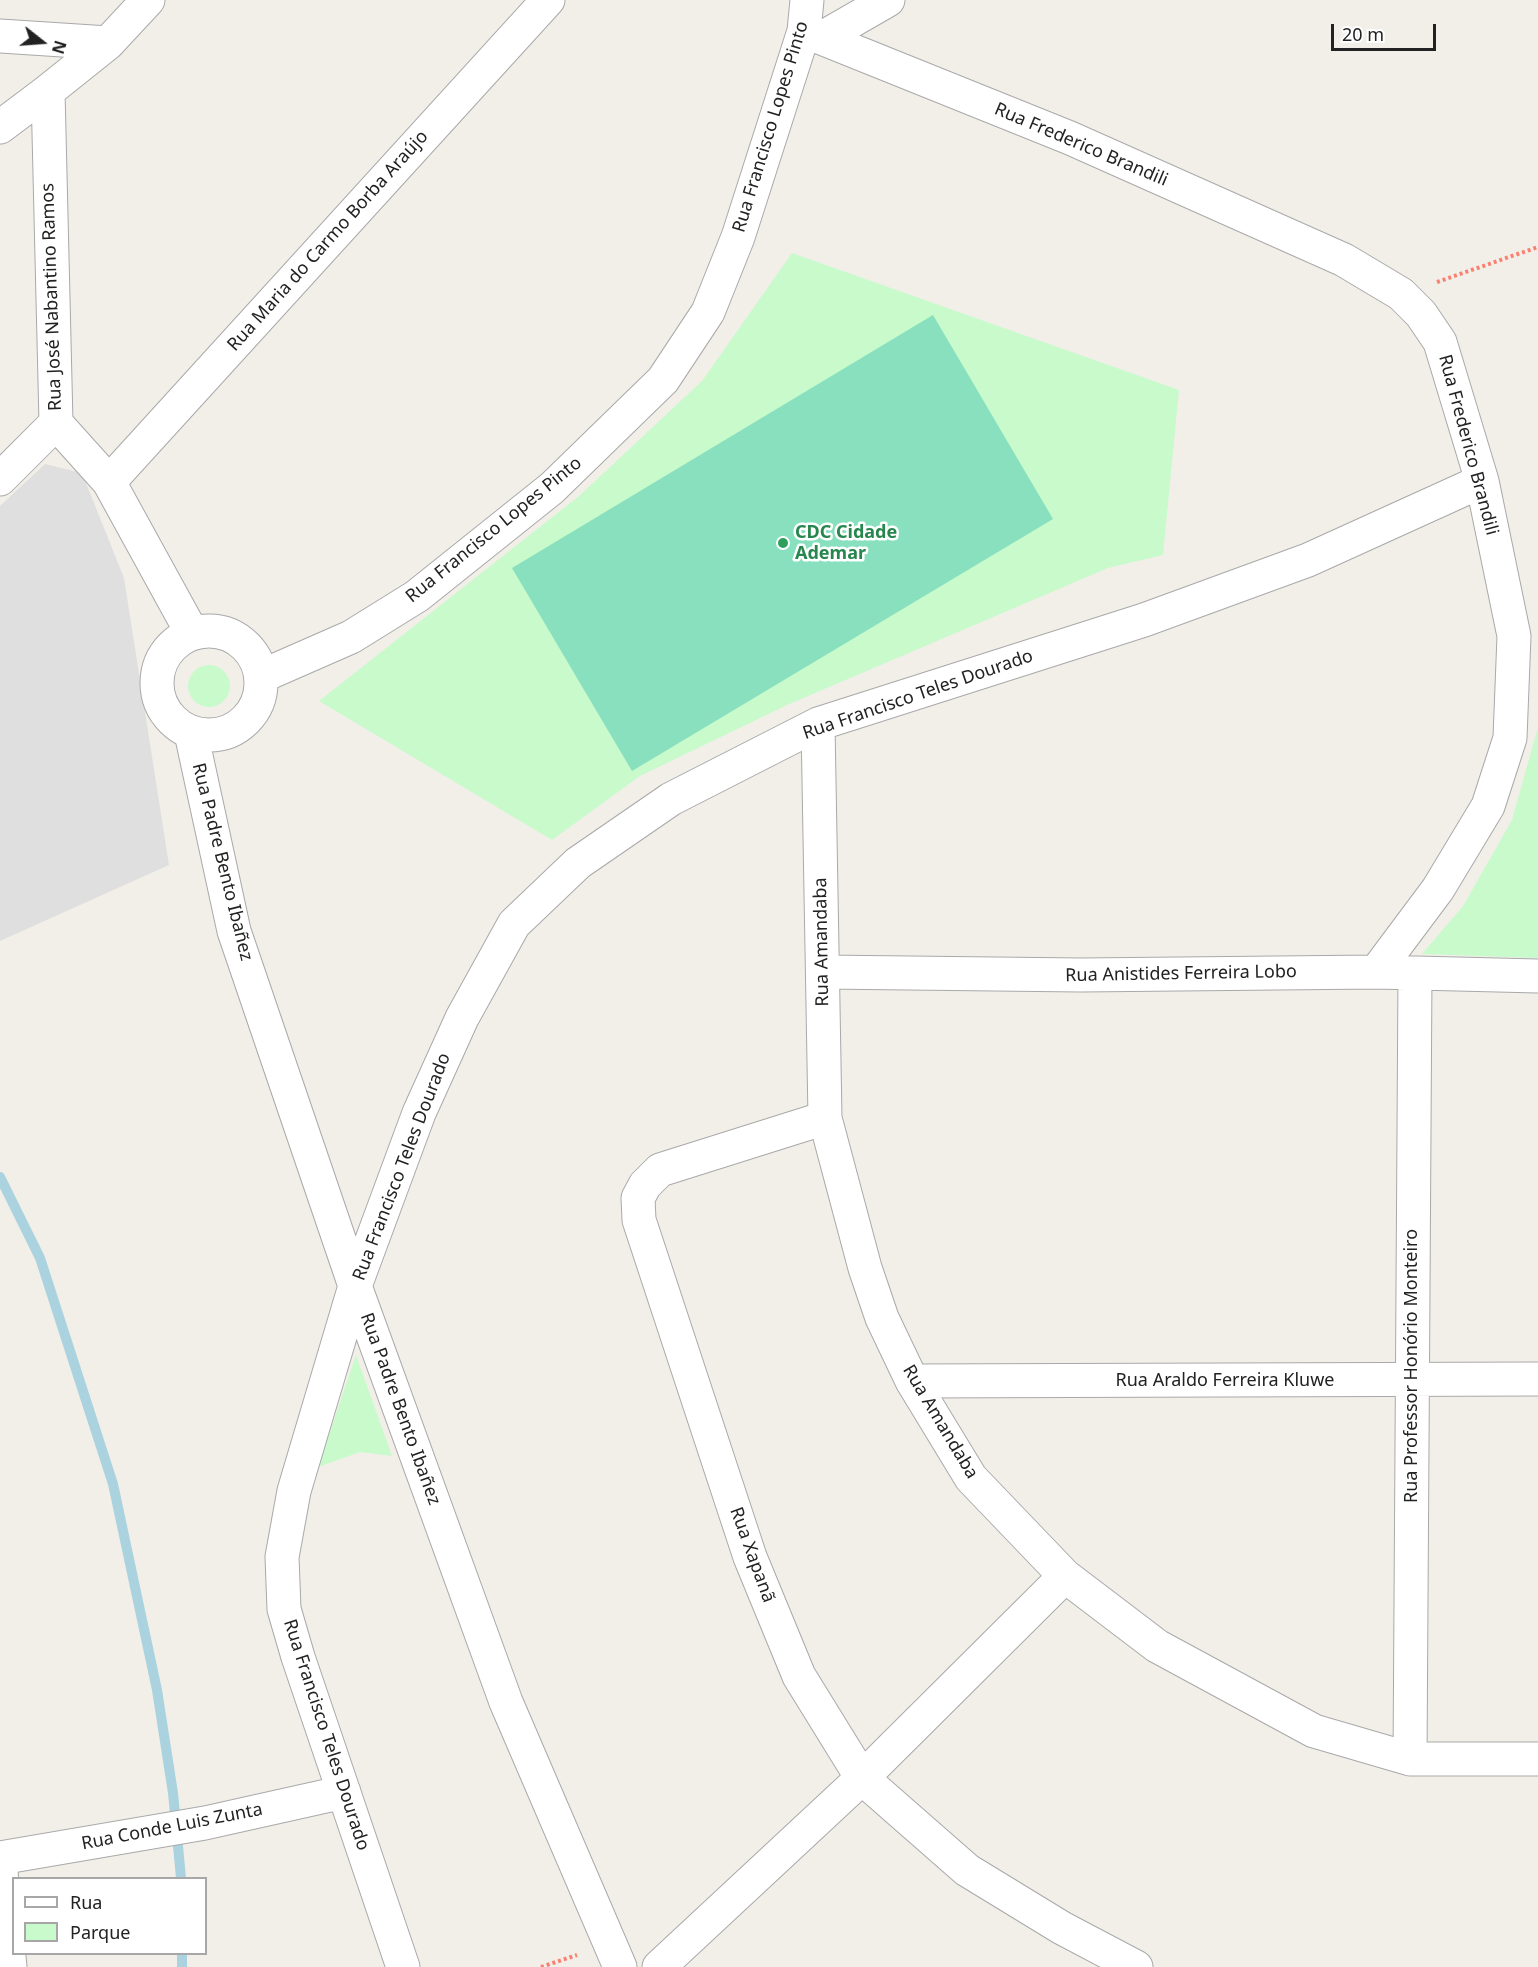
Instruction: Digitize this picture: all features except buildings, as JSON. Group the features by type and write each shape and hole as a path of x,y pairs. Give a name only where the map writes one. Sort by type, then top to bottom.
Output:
{"street":[{"path":"0,127 108,43 148,0"},
{"name":"Rua Maria do Carmo Borba Araújo","path":"109,482 548,0"},
{"path":"811,23 888,0"},
{"name":"Rua Frederico Brandili","path":"811,23 1344,260 1401,294 1421,315 1440,342 1482,481 1514,636 1509,738 1488,806 1438,889 1376,972"},
{"name":"Rua Francisco Lopes Pinto","path":"262,675 351,638 417,596 552,488 663,380 708,312 738,237 811,23"},
{"path":"0,36 108,43"},
{"name":"Rua José Nabantino Ramos","path":"48,91 56,423 109,482 192,633"},
{"path":"0,480 56,423"},
{"name":"Rua Francisco Teles Dourado","path":"403,1967 298,1657 284,1609 282,1557 294,1491 355,1286 419,1113 462,1018 514,924 578,863 671,800 818,724 1144,620 1286,568 1482,481"},
{"path":"211,630 229,633 244,643 256,658 262,675 261,694 255,711 242,724 227,733 209,737 191,733 175,724 163,709 157,692 158,674 164,656 176,642 192,633 211,630"},
{"name":"Rua Amandaba","path":"818,724 825,1119 865,1268 882,1318 912,1381 971,1478 1065,1576 1157,1646 1314,1731 1410,1759 1538,1759"},
{"name":"Rua Padre Bento Ibañez","path":"191,733 234,931 355,1286 506,1702 620,1967"},
{"name":"Rua Anistides Ferreira Lobo","path":"823,972 1093,975 1376,972 1538,976"},
{"name":"Rua Professor Honório Monteiro","path":"1410,1759 1415,973"},
{"name":"Rua Xapanã","path":"825,1119 660,1170 645,1185 638,1198 639,1220 750,1557 799,1676 862,1778 967,1870 1062,1928 1136,1967"},
{"name":"Rua Araldo Ferreira Kluwe","path":"912,1381 1538,1379"},
{"path":"659,1967 862,1778 1065,1576"},
{"name":"Rua Conde Luis Zunta","path":"0,1860 205,1823 344,1792"},
{"path":"0,1860 10,1967"}],"path":[{"path":"1401,294 1538,248"}],"shaded area":[{"path":"45,464 82,473 124,578 169,865 0,941 0,506"}],"green space":[{"path":"792,253 1179,390 1163,555 1108,568 787,705 640,776 552,840 319,701 579,496 702,381"},
{"name":"CDC Cidade Ademar","path":"933,315 1053,519 632,771 512,568"},
{"path":"209,665 217,666 224,671 229,678 229,694 224,701 217,706 209,707 201,706 194,701 189,694 188,686 189,678 194,671 201,666"},
{"path":"1538,727 1538,958 1422,954 1463,906 1512,820"},
{"path":"356,1355 392,1456 360,1452 318,1467"}],"waterway":[{"path":"0,1177 40,1258 113,1484 157,1690 173,1793 181,1877"},
{"path":"182,1955 182,1967"}],"place":[{"name":"CDC Cidade Ademar","path":"783,543"}]}
